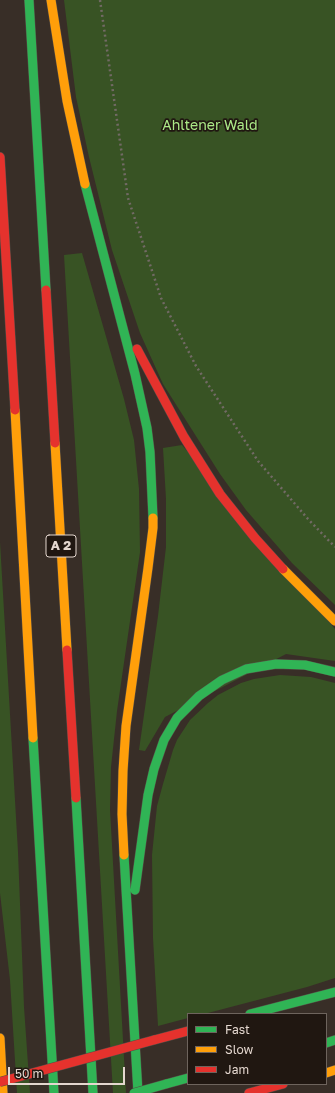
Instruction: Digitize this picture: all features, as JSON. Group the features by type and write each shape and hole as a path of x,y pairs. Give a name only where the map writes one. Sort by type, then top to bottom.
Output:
{"highway":[{"name":"A 2","path":"29,0 93,1093"},
{"path":"51,0 67,101 80,167 135,374 147,428 150,452 153,528 127,719 123,771 122,814 138,1093"},
{"path":"0,157 54,1093"},
{"path":"116,303 140,356 184,437 220,494 260,544 293,580 335,621"},
{"path":"129,947 142,831 148,794 154,769 164,740 176,718 199,696 222,680 246,669 276,664 304,664 335,672"},
{"path":"254,1013 332,991"},
{"path":"0,1082 187,1031"},
{"path":"0,1038 3,1093"},
{"path":"134,1093 187,1078"},
{"path":"249,1093 279,1085"}],"path":[{"path":"100,0 128,198 161,298 196,366 258,461 308,519 335,547"}],"green space":[{"name":"Ahltener Wald","path":"64,0 335,0 335,605 292,563 246,510 220,474 163,384 140,333 112,250 89,157 76,97"},
{"path":"82,253 124,399 134,440 139,489 140,552 117,711 111,767 110,810 126,1093 113,1093 64,255"},
{"path":"182,445 335,629 335,661 286,654 165,717 145,751 139,750 166,547 166,499 163,448"},
{"path":"0,542 18,852 24,1007 30,1093 17,1093 10,980 0,893"},
{"path":"280,675 311,677 335,683 335,978 307,987 208,1013 187,1013 187,1018 158,1026 153,938 152,855 157,806 173,750 177,740 190,720 218,695 241,683 254,679"}],"traffic: fast":[{"path":"29,0 46,290"},
{"path":"85,184 135,374 147,428 150,452 153,518"},
{"path":"135,890 148,795 154,769 164,740 177,718 199,696 222,680 246,669 276,664 305,665 335,672"},
{"path":"33,738 54,1093"},
{"path":"76,798 93,1093"},
{"path":"124,855 138,1093"},
{"path":"254,1013 335,992"},
{"path":"327,1043 335,1040"},
{"path":"166,1084 187,1078"},
{"path":"134,1093 166,1084"}],"traffic: slow":[{"path":"51,0 67,101 85,184"},
{"path":"15,410 33,738"},
{"path":"55,443 67,650"},
{"path":"124,855 122,814 126,726 148,568 153,518"},
{"path":"283,569 335,621"},
{"path":"0,1038 3,1093"},
{"path":"327,1073 335,1070"}],"traffic: jam":[{"path":"0,157 15,410"},
{"path":"46,290 55,443"},
{"path":"137,349 184,437 220,494 255,538 283,569"},
{"path":"67,650 76,798"},
{"path":"154,1040 187,1031"},
{"path":"0,1082 154,1040"},
{"path":"249,1093 279,1085"}]}
